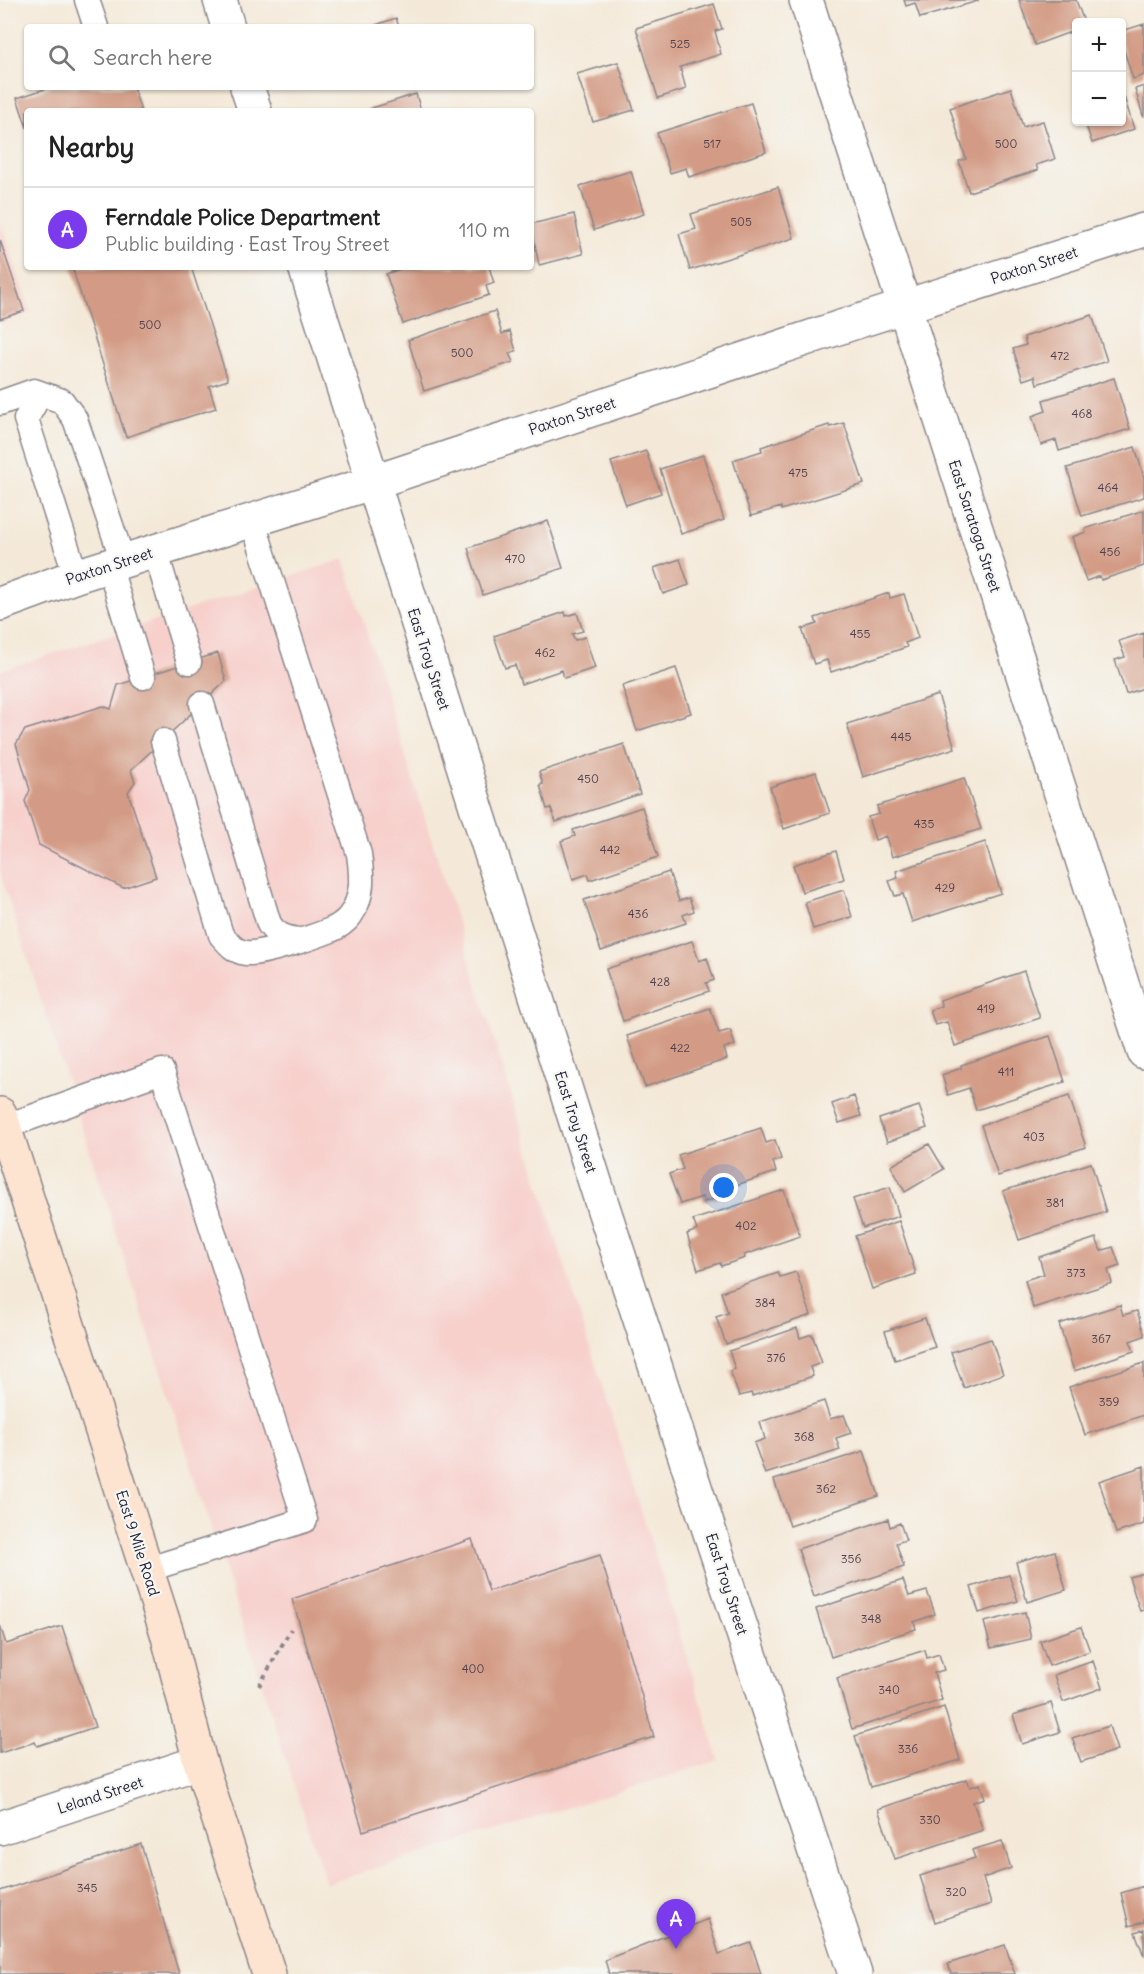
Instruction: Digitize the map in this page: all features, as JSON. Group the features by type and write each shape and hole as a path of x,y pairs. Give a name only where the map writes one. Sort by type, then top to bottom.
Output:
{"main road":[{"name":"East 9 Mile Road","path":"2,1121 167,1633 200,1762 269,1974"}],"street":[{"path":"220,0 227,24"},
{"name":"East Saratoga Street","path":"806,0 1144,1052"},
{"path":"249,90 254,108"},
{"name":"Paxton Street","path":"0,604 155,550 374,482 1144,230"},
{"name":"East Troy Street","path":"306,270 602,1204 855,1974"},
{"name":"Leland Street","path":"0,1828 200,1762"}],"lane":[{"path":"87,0 95,24"},
{"path":"0,403 33,391 62,401 75,419 116,563 143,677"},
{"path":"40,394 26,419 76,576"},
{"path":"163,741 221,935 231,948 246,954 262,952 333,929 349,918 360,898 362,876 359,854 252,519"},
{"path":"155,550 189,662"},
{"path":"202,704 269,924 284,938 299,940"},
{"path":"2,1121 162,1071 305,1520 147,1570"}],"path":[{"path":"259,1686 291,1629"}],"shaded area":[{"path":"0,220 30,312 0,323"},
{"path":"344,559 719,1760 326,1884 0,873 0,671"}],"building":[{"path":"904,0 978,1 920,18 915,3 906,6"},
{"path":"1019,0 1076,0 1083,18 1072,18 1072,31 1035,45"},
{"path":"714,4 722,29 715,31 721,54 680,67 686,89 658,98 636,28"},
{"path":"396,18 398,24 379,24"},
{"path":"1144,24 1144,75 1133,79 1126,57 1126,30"},
{"path":"618,62 634,110 593,122 577,74"},
{"path":"1144,86 1144,116 1143,116 1135,89"},
{"path":"1011,88 1023,127 1043,121 1055,159 1036,165 1038,170 969,192 959,161 966,159 950,108"},
{"path":"42,90 134,90 140,108 24,108 24,119 17,98"},
{"path":"416,94 420,108 372,108"},
{"path":"751,103 766,152 689,177 686,168 670,173 657,133"},
{"path":"1126,103 1134,129 1092,143 1086,126 1126,126"},
{"path":"631,171 644,214 594,230 580,186"},
{"path":"778,187 794,238 690,270 679,234 696,229 691,214"},
{"path":"574,214 583,254 539,265 534,239 534,223"},
{"path":"0,240 24,311 0,319"},
{"path":"73,270 192,270 228,380 209,386 216,408 126,437"},
{"path":"397,270 490,270 494,283 486,286 489,295 403,324 386,274"},
{"path":"495,311 502,334 510,331 516,351 509,353 513,362 424,391 408,340"},
{"path":"1092,315 1107,361 1037,384 1035,376 1023,380 1013,349 1026,345 1024,337"},
{"path":"1114,378 1130,429 1059,451 1056,440 1041,445 1032,416 1046,411 1043,400"},
{"path":"844,423 864,484 781,510 781,507 751,516 733,460 762,451 761,447 829,425 830,427"},
{"path":"1135,447 1144,477 1144,497 1082,516 1067,468"},
{"path":"646,451 661,493 626,505 611,462"},
{"path":"703,455 724,520 681,534 660,469"},
{"path":"1144,510 1144,566 1101,580 1100,576 1086,581 1072,537 1086,532 1085,529"},
{"path":"548,521 563,568 483,595 468,548"},
{"path":"680,559 689,585 663,594 654,568"},
{"path":"889,593 890,598 904,594 918,638 905,643 907,647 831,672 827,660 814,664 802,629 817,624 815,618"},
{"path":"565,612 566,616 577,613 583,631 572,634 575,640 585,637 595,668 564,678 562,670 521,684 515,665 505,668 494,636"},
{"path":"1144,633 1144,688 1126,694 1115,660 1125,657 1119,641"},
{"path":"218,653 226,681 131,770 135,782 128,792 156,877 123,888 39,845 25,801 30,790 16,744 25,730 103,706 111,709 118,685"},
{"path":"676,668 691,713 637,731 622,686"},
{"path":"938,695 955,748 863,777 847,724"},
{"path":"624,744 640,794 556,822 551,808 547,809 539,772"},
{"path":"816,772 830,813 784,829 770,787"},
{"path":"964,778 981,829 892,857 886,836 875,840 868,817 879,814 877,806"},
{"path":"642,807 658,857 590,880 588,874 573,879 561,841 575,836 573,830"},
{"path":"985,842 1001,893 912,922 903,894 895,896 889,881 898,878 896,871"},
{"path":"836,851 844,879 802,892 793,865"},
{"path":"669,872 679,901 689,898 694,911 683,915 686,923 601,951 584,900"},
{"path":"844,890 852,917 813,929 805,902"},
{"path":"692,941 699,961 707,958 714,980 706,983 709,991 623,1021 606,969"},
{"path":"1024,971 1040,1018 955,1046 947,1022 935,1025 930,1010 941,1006 940,1000"},
{"path":"710,1008 719,1033 730,1030 735,1045 724,1048 727,1059 645,1087 627,1036"},
{"path":"1050,1036 1065,1082 976,1110 969,1088 948,1095 942,1075 961,1068 961,1065"},
{"path":"854,1096 861,1116 839,1123 832,1104"},
{"path":"1069,1096 1086,1147 998,1176 981,1125"},
{"path":"919,1106 927,1128 887,1142 879,1119"},
{"path":"761,1128 766,1143 775,1140 781,1159 773,1162 776,1172 724,1189 726,1195 704,1202 702,1197 680,1204 669,1174 683,1169 678,1155"},
{"path":"929,1144 944,1169 905,1192 891,1166"},
{"path":"1091,1163 1106,1212 1019,1240 1003,1191"},
{"path":"890,1187 899,1216 863,1228 853,1199"},
{"path":"784,1190 800,1236 744,1255 745,1258 721,1266 720,1263 698,1270 687,1234 697,1230 693,1220"},
{"path":"899,1221 916,1274 872,1289 855,1236"},
{"path":"1096,1238 1101,1251 1113,1247 1120,1266 1108,1270 1112,1283 1033,1308 1025,1280 1044,1274 1039,1257"},
{"path":"796,1272 811,1315 726,1344 716,1317 728,1313 721,1292 778,1273 780,1277"},
{"path":"1120,1305 1123,1315 1137,1311 1144,1333 1144,1336 1130,1341 1134,1351 1074,1371 1059,1324"},
{"path":"925,1318 935,1347 895,1360 885,1331"},
{"path":"797,1328 800,1338 812,1334 822,1363 810,1367 813,1376 752,1396 751,1393 739,1396 730,1371 735,1369 729,1351"},
{"path":"991,1339 1003,1374 964,1388 951,1352"},
{"path":"1144,1363 1144,1415 1085,1435 1069,1387"},
{"path":"824,1401 830,1419 844,1415 851,1433 836,1438 840,1450 765,1474 754,1443 765,1439 760,1422"},
{"path":"864,1451 879,1496 790,1526 774,1480"},
{"path":"1144,1466 1144,1524 1116,1533 1099,1481"},
{"path":"888,1519 890,1527 900,1523 906,1540 896,1543 904,1567 814,1597 798,1549"},
{"path":"472,1539 489,1591 600,1555 654,1737 363,1831 292,1599"},
{"path":"1055,1551 1066,1590 1027,1602 1016,1562"},
{"path":"1144,1573 1144,1610 1140,1611 1129,1577"},
{"path":"1009,1575 1018,1601 979,1613 971,1587"},
{"path":"903,1580 909,1596 927,1591 935,1614 914,1622 916,1629 831,1657 816,1609"},
{"path":"1025,1612 1031,1639 991,1648 984,1622"},
{"path":"0,1625 6,1644 62,1626 95,1727 37,1746 35,1742 0,1753"},
{"path":"1081,1627 1090,1651 1049,1666 1040,1641"},
{"path":"925,1650 927,1658 939,1654 944,1670 934,1673 942,1700 852,1729 837,1678"},
{"path":"1093,1661 1102,1688 1063,1702 1054,1675"},
{"path":"1051,1703 1060,1732 1022,1744 1013,1715"},
{"path":"944,1707 960,1760 871,1787 855,1736"},
{"path":"1109,1726 1117,1750 1081,1762 1072,1738"},
{"path":"967,1779 970,1787 980,1784 985,1798 973,1802 983,1830 895,1859 878,1809"},
{"path":"1002,1841 1011,1868 983,1878 991,1904 935,1922 920,1876 975,1858 972,1850"},
{"path":"141,1844 179,1974 0,1974 0,1891"},
{"path":"1144,1886 1144,1922 1129,1926 1121,1893"},
{"path":"708,1919 719,1954 751,1943 761,1974 609,1974 605,1960"},
{"path":"1144,1929 1144,1956 1135,1932"},
{"path":"1005,1945 1015,1974 951,1974 948,1964"}],"place":[{"name":"Ferndale Police Department","path":"676,1949"}]}
